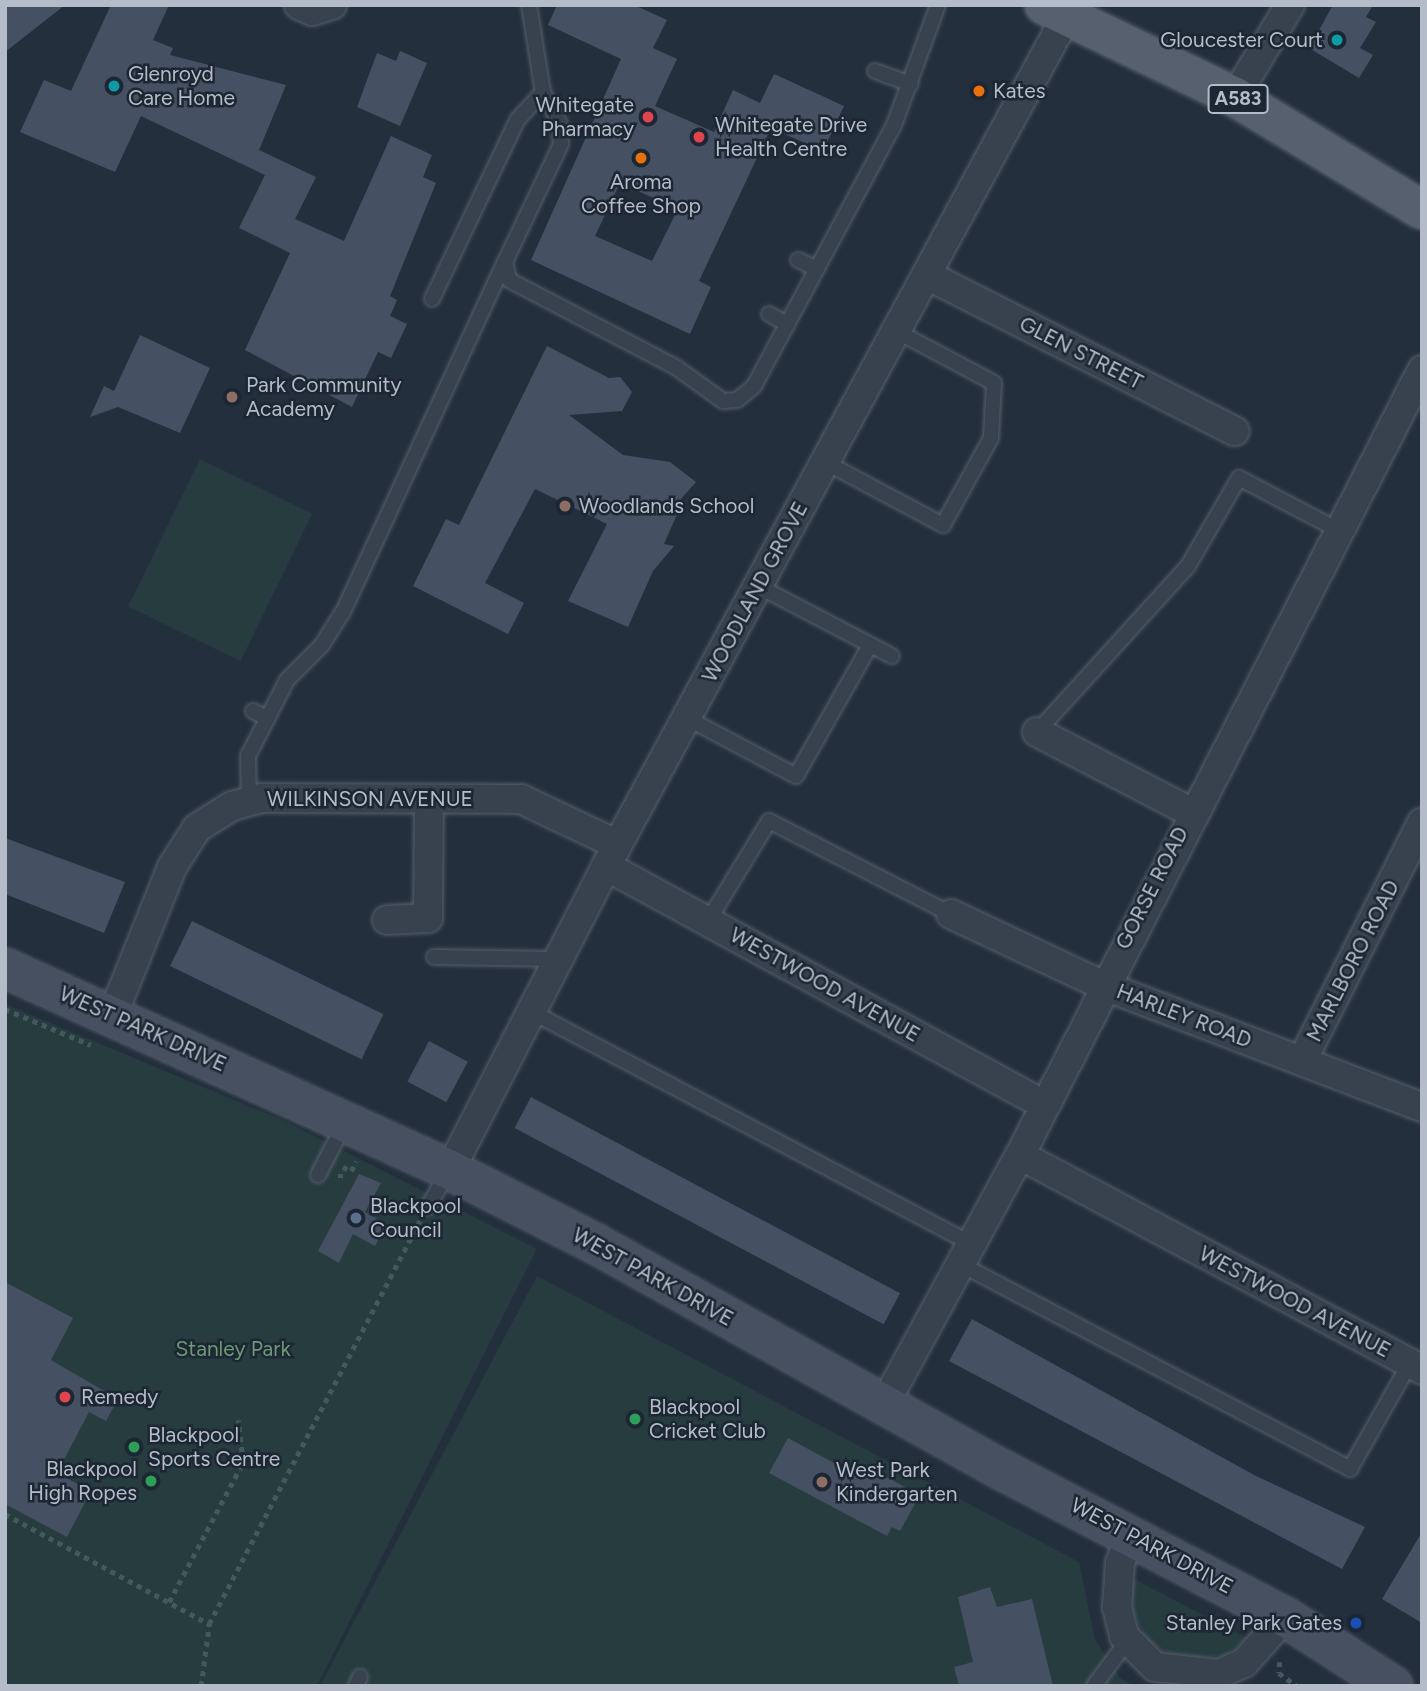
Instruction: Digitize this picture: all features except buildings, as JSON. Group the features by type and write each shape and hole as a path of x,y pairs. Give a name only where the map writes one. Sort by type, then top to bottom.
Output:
{"main road":[{"name":"A583","path":"1055,11 1235,97 1422,210"}],"street":[{"path":"299,5 312,11 332,5"},
{"path":"1235,97 1290,5"},
{"name":"WOODLAND GROVE","path":"450,1170 557,959 927,275 1055,11"},
{"name":"GLEN STREET","path":"927,275 1235,431"},
{"name":"GORSE ROAD","path":"884,1405 1020,1155 1102,985 1422,370"},
{"path":"1037,733 1191,812"},
{"path":"387,920 428,918 429,799"},
{"name":"WILKINSON AVENUE","path":"103,1030 172,867 197,828 249,802 522,799 612,856"},
{"name":"MARLBORO ROAD","path":"1302,1061 1422,822"},
{"name":"WESTWOOD AVENUE","path":"612,856 708,921 1044,1105"},
{"name":"HARLEY ROAD","path":"951,914 1102,985 1422,1107"},
{"name":"WEST PARK DRIVE","path":"5,968 103,1030 340,1133 450,1170 884,1405 1132,1533 1352,1686"},
{"name":"WESTWOOD AVENUE","path":"1020,1155 1416,1366"},
{"path":"1132,1533 1116,1584 1127,1641 1167,1679 1219,1674 1274,1631"},
{"name":"WEST PARK DRIVE","path":"1274,1631 1393,1686"}],"lane":[{"path":"249,802 248,756 287,680 322,645 342,612 561,145 530,5"},
{"path":"505,262 509,280 530,294 677,369 694,386 723,401 737,400 754,386 817,269 911,84 938,5"},
{"path":"875,71 911,84"},
{"path":"432,299 518,119 551,99"},
{"path":"798,260 817,269"},
{"path":"769,314 788,324"},
{"path":"825,462 943,525 992,438 994,383 896,331"},
{"path":"1037,733 1188,566 1239,478 1338,530"},
{"path":"758,586 892,656"},
{"path":"687,718 796,776 870,645"},
{"path":"253,711 267,718"},
{"path":"708,921 769,821 951,914"},
{"path":"434,957 557,959"},
{"path":"530,1010 1350,1469 1416,1366"},
{"path":"318,1175 340,1133"},
{"path":"428,1207 450,1170"},
{"path":"1094,1686 1127,1641"}],"path":[{"path":"5,1009 103,1030"},
{"path":"340,1133 371,1163"},
{"path":"201,1686 209,1625 428,1207"},
{"path":"169,1602 243,1462 238,1420"},
{"path":"5,1514 209,1625"},
{"path":"1274,1631 1280,1661 1279,1673 1297,1686"}],"green space":[{"path":"200,459 312,514 240,661 128,606"},
{"name":"Stanley Park","path":"5,1004 287,1122 537,1249 317,1686 5,1686"},
{"name":"Blackpool Cricket Club","path":"537,1276 1079,1562 1095,1639 1120,1678 1134,1686 320,1686"},
{"path":"1134,1579 1247,1638 1224,1656 1176,1659 1148,1641 1138,1625 1128,1595"}],"place":[{"name":"Gloucester Court","path":"1337,40"},
{"name":"Glenroyd Care Home","path":"114,86"},
{"name":"Kates","path":"979,91"},
{"name":"Whitegate Pharmacy","path":"648,117"},
{"name":"Whitegate Drive Health Centre","path":"699,137"},
{"name":"Aroma Coffee Shop","path":"641,158"},
{"name":"Park Community Academy","path":"232,397"},
{"name":"Woodlands School","path":"565,506"},
{"name":"Blackpool Council","path":"356,1218"},
{"name":"Remedy","path":"65,1397"},
{"name":"Blackpool Cricket Club","path":"635,1419"},
{"name":"Blackpool Sports Centre","path":"134,1447"},
{"name":"Blackpool High Ropes","path":"151,1481"},
{"name":"West Park Kindergarten","path":"822,1482"},
{"name":"Stanley Park Gates","path":"1356,1623"}]}
